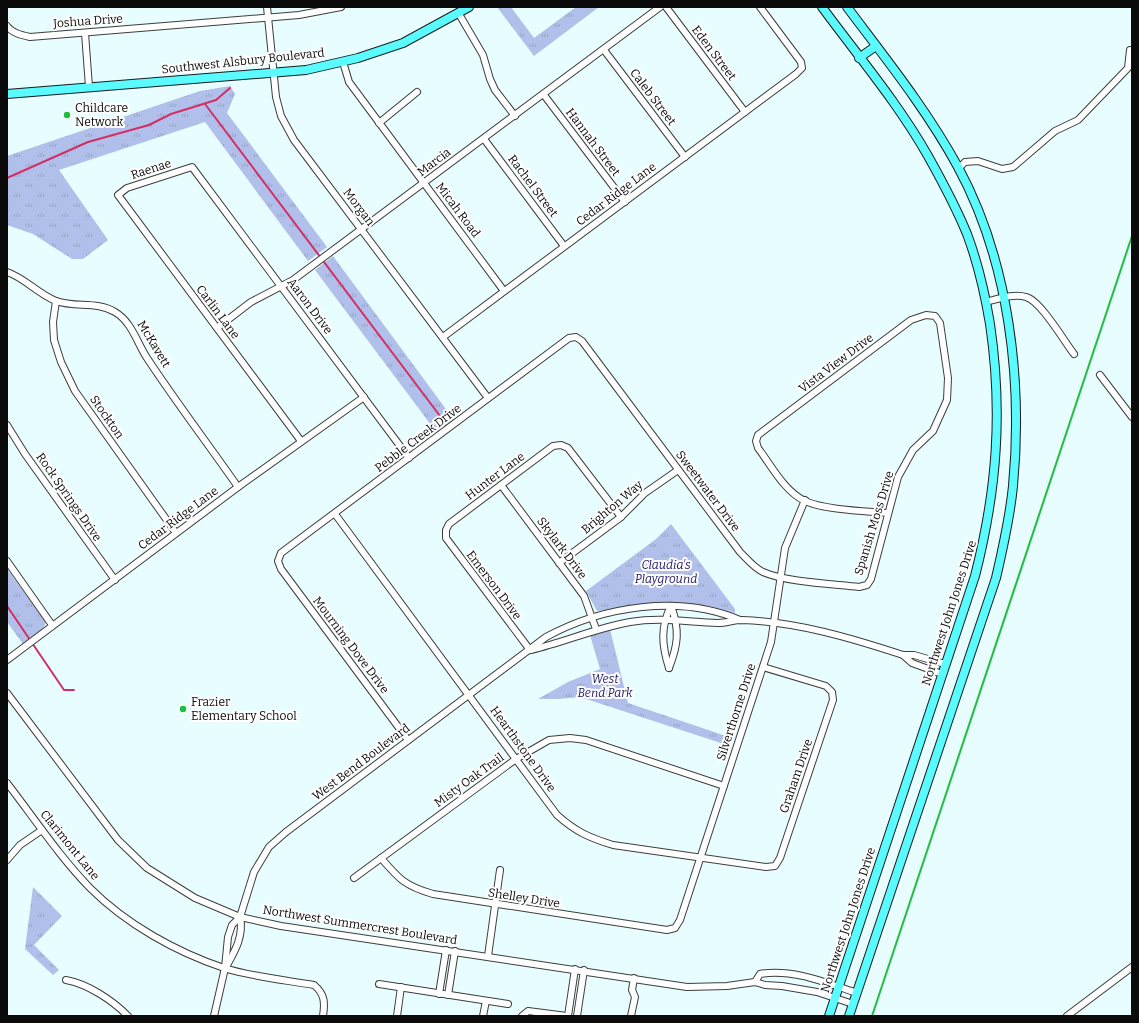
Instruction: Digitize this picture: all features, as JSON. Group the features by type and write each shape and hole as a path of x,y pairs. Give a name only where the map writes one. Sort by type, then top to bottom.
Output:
{"main road":[{"name":"Southwest Alsbury Boulevard","path":"7,94 306,70 343,62 403,43 459,14 469,7"},
{"name":"Northwest John Jones Drive","path":"822,7 906,120 944,186 967,234 979,270 986,302 995,357 998,407 994,488 986,536 975,576 829,1016"},
{"path":"847,7 929,118 958,168 985,229 996,264 1003,298 1012,355 1016,407 1016,445 1013,488 1005,538 996,578 849,1016"},
{"path":"860,58 876,46"}],"street":[{"name":"Morgan","path":"267,7 272,73 276,97 282,116 294,140 488,398"},
{"name":"Joshua Drive","path":"7,26 10,30 30,37 268,18 299,15 341,7"},
{"name":"Marcia","path":"216,328 252,302 281,287 314,265 544,95 660,7"},
{"name":"Eden Street","path":"666,7 745,112"},
{"name":"Cedar Ridge Lane","path":"443,337 802,68 801,62 760,7"},
{"path":"459,14 483,55 495,90 515,116"},
{"path":"85,33 89,87"},
{"name":"Caleb Street","path":"604,50 685,157"},
{"path":"958,168 965,162 978,161 1002,169 1013,166 1054,131 1078,120 1128,68 1130,50"},
{"name":"Micah Road","path":"343,62 349,82 504,291"},
{"path":"379,123 417,92"},
{"name":"Hannah Street","path":"544,95 625,202"},
{"name":"Rachel Street","path":"484,139 564,246"},
{"name":"Raenae","path":"118,194 127,188 192,167"},
{"name":"Aaron Drive","path":"192,167 410,458"},
{"name":"Carlin Lane","path":"118,194 301,442"},
{"name":"McKavett","path":"7,272 16,275 39,293 56,301 101,305 116,312 128,323 148,359 238,487"},
{"path":"986,302 1003,298 1026,296 1036,301 1074,354"},
{"name":"Stockton","path":"56,301 53,322 54,340 61,362 75,391 176,533"},
{"name":"Vista View Drive","path":"805,500 786,486 758,448 756,441 758,435 911,320 926,315 935,316"},
{"name":"Spanish Moss Drive","path":"867,585 871,579 898,477 913,450 933,431 947,400 948,378 940,323 935,316"},
{"name":"Pebble Creek Drive","path":"278,561 281,553 569,338 576,337"},
{"name":"Sweetwater Drive","path":"576,337 582,341 740,552 763,572 780,577 859,587 867,585"},
{"path":"1100,375 1132,417"},
{"name":"Cedar Ridge Lane","path":"7,660 52,624 115,580 238,487 364,397"},
{"name":"Rock Springs Drive","path":"7,425 25,454 115,580"},
{"name":"Hunter Lane","path":"446,530 449,524 553,446 561,445 568,448 621,518"},
{"name":"Brighton Way","path":"559,563 621,518 645,493 678,470"},
{"name":"Skylark Drive","path":"501,485 584,596 596,630"},
{"path":"805,500 823,506 888,513"},
{"name":"Silverthorne Drive","path":"675,928 680,920 771,642 785,548 805,500"},
{"name":"Hearthstone Drive","path":"335,514 557,815 573,829 592,839 613,845 766,867 775,866"},
{"name":"Emerson Drive","path":"446,530 446,538 530,650"},
{"path":"7,561 52,624"},
{"name":"Mourning Dove Drive","path":"278,561 281,568 408,740"},
{"path":"671,606 676,619 676,649 669,668 663,648 664,618 671,606"},
{"name":"West Bend Boulevard","path":"225,968 240,938 242,928 240,917 254,872 269,847 286,832 408,740 555,632 593,618 630,609 671,606 697,607 720,611 740,620"},
{"name":"West Bend Boulevard","path":"530,650 596,630 632,622 664,618 719,623 740,620 812,628 841,635 903,655 914,655 945,664"},
{"name":"West Bend Boulevard","path":"903,655 912,663 942,674"},
{"name":"Graham Drive","path":"763,667 826,686 832,692 833,700 780,858 775,866"},
{"name":"Northwest Summercrest Boulevard","path":"7,693 118,840 147,868 195,898 240,917 281,926 688,986 722,986 755,982 765,985 782,986 817,992 853,1004"},
{"name":"Misty Oak Trail","path":"354,878 516,759 549,740 570,738 586,740 724,786"},
{"name":"Clarimont Lane","path":"7,782 72,868 90,888 116,911 146,931 178,949 225,968 314,986 321,991 324,998 323,1016"},
{"path":"7,860 20,845 42,830"},
{"name":"Shelley Drive","path":"381,858 400,880 414,889 433,894 667,930 675,928"},
{"path":"488,956 500,870"},
{"name":"West Bend Boulevard","path":"214,1016 225,968 228,937 232,925 240,917"},
{"path":"439,994 446,950"},
{"path":"448,995 455,951"},
{"path":"1067,1016 1132,967"},
{"path":"522,1016 528,1011 567,1016 575,969"},
{"path":"577,1016 584,970"},
{"name":"Northwest Summercrest Boulevard","path":"755,982 760,974 778,973 806,977 857,993"},
{"path":"631,1016 635,997 632,990 634,978"},
{"path":"66,980 80,982 118,1007 128,1016"},
{"path":"379,984 508,1004"},
{"path":"397,1016 401,988"},
{"path":"483,1016 486,1001"}],"green space":[{"path":"497,7 511,7 534,38 576,7 599,7 534,56"},
{"path":"230,86 235,94 227,113 327,247 308,261 205,122 59,170 108,240 83,259 72,259 33,234 7,225 7,156 200,91"},
{"path":"333,256 454,420 437,433 315,270"},
{"name":"Claudia's Playground","path":"671,524 735,609 735,613 709,606 673,603 597,611 586,591 656,539"},
{"path":"7,569 46,622 43,629 23,644 7,622"},
{"name":"West Bend Park","path":"610,629 628,703 732,738 730,746 580,697 538,699 568,682 600,669 590,635"},
{"path":"33,887 62,916 34,945 59,970 53,975 25,949"}],"waterway":[{"path":"7,178 88,142 149,125 171,114 216,100 230,88"},
{"path":"205,104 440,416"},
{"path":"7,606 64,690 74,690"}],"railway":[{"path":"872,1016 1132,236"}],"place":[{"name":"Childcare Network","path":"67,115"},
{"name":"Frazier Elementary School","path":"183,709"}]}
